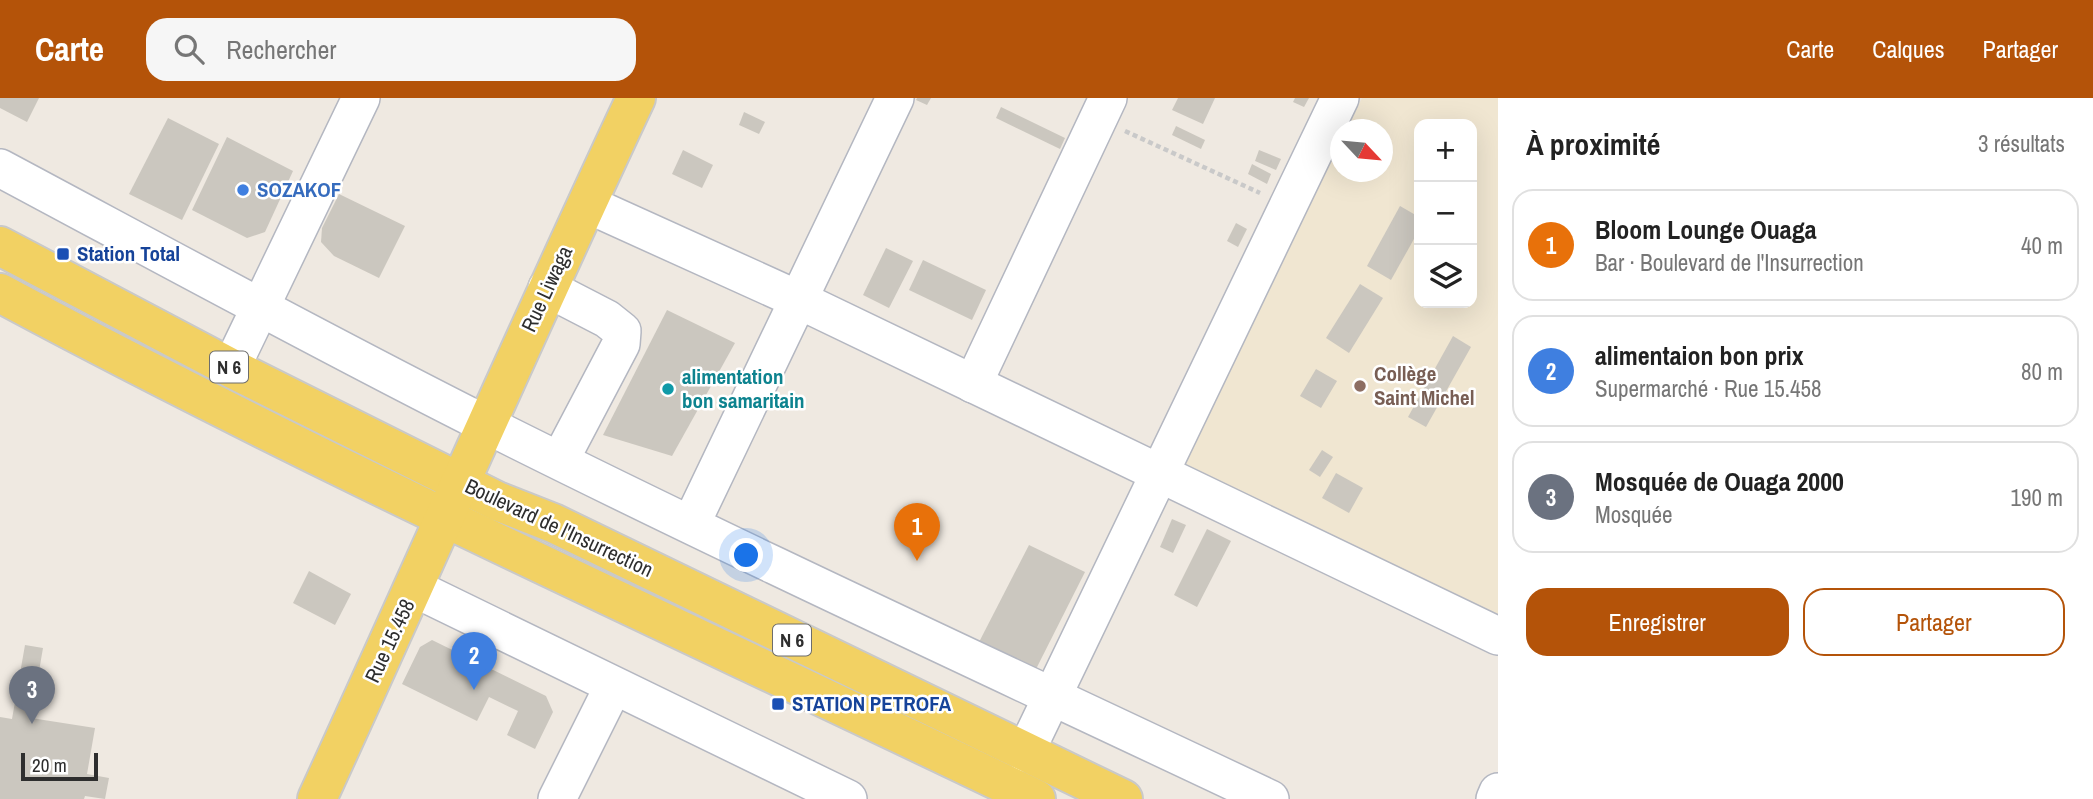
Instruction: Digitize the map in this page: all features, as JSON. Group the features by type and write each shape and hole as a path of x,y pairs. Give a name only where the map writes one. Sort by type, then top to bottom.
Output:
{"main road":[{"name":"Rue Liwaga","path":"460,482 636,98"},
{"name":"Boulevard de l'Insurrection","path":"0,246 232,368 497,501 553,523 1124,799"},
{"name":"Boulevard de l'Insurrection","path":"0,293 444,519 570,576 1036,799"},
{"name":"Rue 15.458","path":"317,799 460,482"}],"street":[{"path":"691,524 895,98"},
{"path":"1025,753 1340,98"},
{"path":"232,368 357,99"},
{"path":"973,384 1103,108"},
{"path":"0,168 485,424 1270,799"},
{"path":"587,204 799,300 1498,636"},
{"path":"547,288 622,331 621,344 560,460"},
{"path":"414,588 848,799"},
{"path":"557,799 613,687"},
{"path":"1494,799 1498,792"}],"path":[{"path":"1103,108 1289,206"}],"shaded area":[{"name":"Collège Saint Michel","path":"1362,98 1498,98 1498,622 1181,470 1330,164 1330,182 1393,182 1393,119 1352,119"}],"building":[{"path":"0,98 39,98 27,122 0,108"},
{"path":"931,98 927,105 916,100"},
{"path":"1178,98 1215,98 1203,124 1172,110"},
{"path":"1295,98 1309,98 1304,107 1293,102"},
{"path":"1001,107 1065,138 1060,149 996,118"},
{"path":"744,112 765,122 759,134 739,125"},
{"path":"168,118 219,144 182,220 129,194"},
{"path":"1176,126 1205,140 1201,149 1172,135"},
{"name":"SOZAKOF","path":"227,137 293,171 265,232 247,238 192,210"},
{"path":"683,150 713,165 702,188 672,174"},
{"path":"1259,150 1281,159 1276,170 1255,161"},
{"path":"1252,164 1271,174 1267,184 1248,174"},
{"path":"339,194 405,226 379,278 334,256 321,242 322,228"},
{"path":"1400,206 1414,214 1414,239 1391,280 1367,266"},
{"path":"1236,223 1247,229 1238,247 1227,241"},
{"path":"886,248 913,261 889,308 863,295"},
{"path":"923,260 986,290 972,320 909,290"},
{"path":"1360,284 1383,298 1349,353 1326,338"},
{"name":"alimentation bon samaritain","path":"667,310 735,343 672,456 603,435"},
{"path":"1453,336 1471,347 1426,427 1408,417"},
{"path":"1316,369 1337,381 1321,408 1300,396"},
{"path":"1322,450 1333,457 1320,477 1309,470"},
{"path":"1336,473 1363,488 1349,513 1322,498"},
{"path":"1172,519 1186,525 1173,553 1160,547"},
{"path":"1207,529 1231,541 1197,607 1174,595"},
{"path":"1029,545 1085,572 1034,673 977,646"},
{"path":"309,571 351,594 335,625 293,603"},
{"path":"432,640 546,696 553,712 535,749 507,735 518,711 489,697 477,721 402,684 420,647"},
{"path":"25,645 43,648 31,718 95,728 87,774 109,778 105,799 85,796 84,799 0,799 0,717 12,719"}],"place":[{"name":"SOZAKOF","path":"243,190"},
{"name":"Station Total","path":"63,254"},
{"name":"Collège Saint Michel","path":"1360,386"},
{"name":"alimentation bon samaritain","path":"668,389"},
{"name":"Bloom Lounge Ouaga","path":"917,561"},
{"name":"alimentaion bon prix","path":"474,690"},
{"name":"STATION PETROFA","path":"778,704"},
{"name":"Mosquée de Ouaga 2000","path":"32,724"}]}
